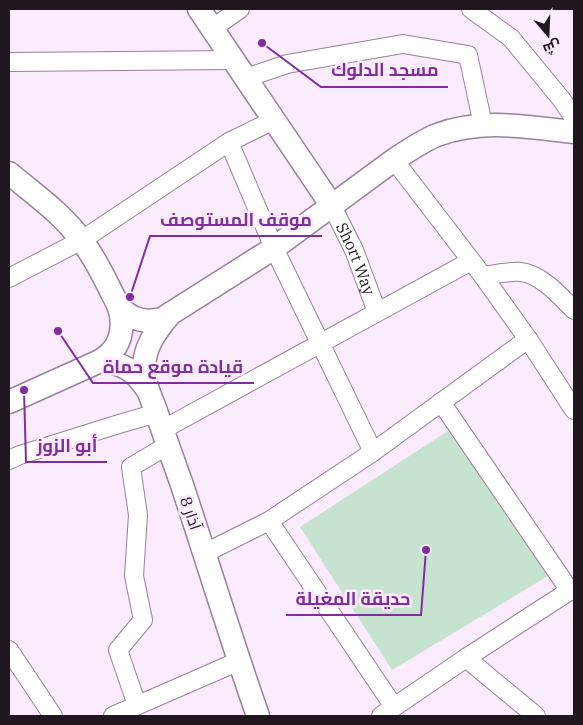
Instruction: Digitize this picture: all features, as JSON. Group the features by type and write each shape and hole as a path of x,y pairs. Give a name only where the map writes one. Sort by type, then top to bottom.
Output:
{"main road":[{"path":"199,9 332,206"},
{"path":"9,173 55,212 82,240 120,308 126,315 144,321 153,321 162,319 274,248 414,146 436,136 460,128 484,125 511,125 574,132"},
{"path":"11,397 100,361 112,352 118,342 121,331 120,308"},
{"name":"8 آذار","path":"170,314 156,330 149,344 145,358 144,374 147,389 163,429 258,716"},
{"path":"100,361 122,365 132,371 147,389"}],"street":[{"path":"212,28 240,9"},
{"path":"474,10 511,38 562,100 574,118"},
{"path":"9,62 240,69 287,64 403,44 468,55 484,125"},
{"path":"9,278 82,240 229,142 274,120"},
{"path":"229,142 274,248 373,452"},
{"path":"394,160 483,276 574,410"},
{"name":"Short Way","path":"332,206 354,250 377,312"},
{"path":"138,705 118,650 143,620 134,576 138,515 131,467 163,429 472,261"},
{"path":"483,276 524,272 555,291 574,310"},
{"path":"205,553 268,520 373,452 528,340"},
{"path":"268,520 387,712 466,658 572,590 441,402"},
{"path":"9,460 101,430 163,429"},
{"path":"11,658 53,716"},
{"path":"466,658 536,716"},
{"path":"113,716 239,661"}],"green space":[{"path":"454,427 553,573 392,670 300,527"}],"place":[{"name":"مسجد الدلوك","path":"262,43"},
{"name":"موقف المستوصف","path":"130,297"},
{"name":"قيادة موقع حماة","path":"58,331"},
{"name":"أبو الزوز","path":"24,390"},
{"name":"حديقة المغيلة","path":"426,550"}]}
